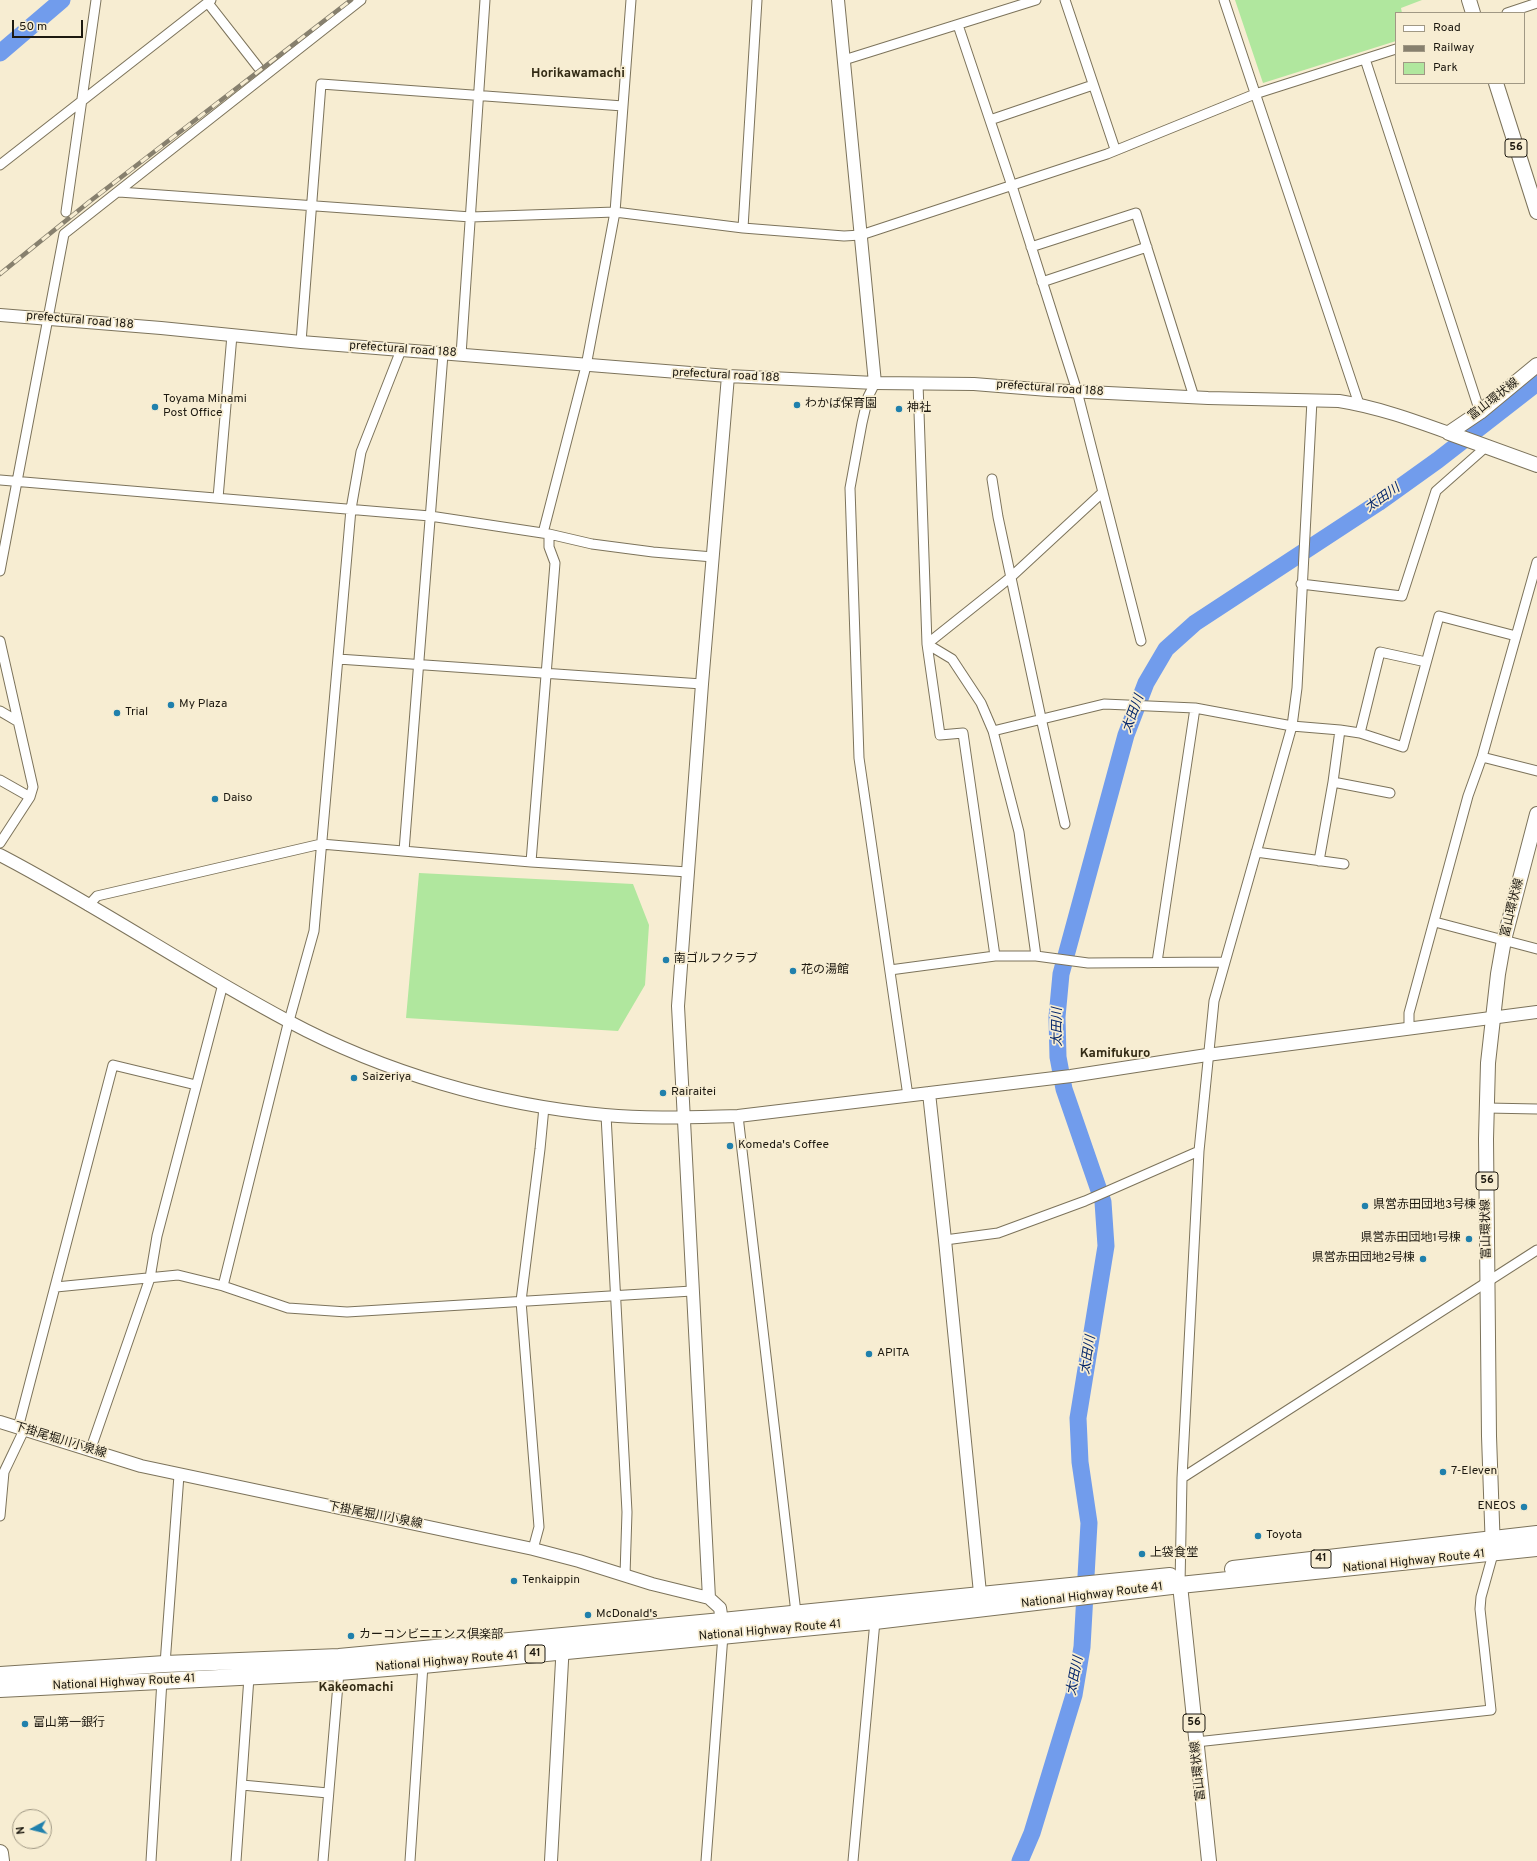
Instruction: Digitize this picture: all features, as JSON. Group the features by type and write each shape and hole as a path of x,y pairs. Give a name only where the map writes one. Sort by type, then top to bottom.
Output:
{"highway":[{"name":"National Highway Route 41","path":"723,1628 796,1613 981,1602 1492,1546 1537,1534"},
{"name":"National Highway Route 41","path":"1492,1546 1537,1548"},
{"name":"National Highway Route 41","path":"0,1675 165,1664 339,1657 563,1644 723,1628 875,1622 981,1602"},
{"name":"National Highway Route 41","path":"0,1689 339,1672 423,1665 563,1644"},
{"path":"0,1853 1,1861"}],"main road":[{"path":"1469,0 1473,12"},
{"name":"56","path":"1496,84 1537,212"},
{"name":"富山環状線","path":"1449,433 1480,412 1537,365"},
{"path":"1449,433 1537,465"},
{"name":"富山環状線","path":"1492,1546 1489,1436 1487,1108 1492,1018 1504,940 1537,814"},
{"name":"富山環状線","path":"1179,1580 1209,1861"}],"street":[{"path":"66,212 83,101 96,0"},
{"path":"0,571 64,234 361,0"},
{"path":"462,355 485,0"},
{"path":"531,862 555,563 546,533 586,366 615,212 631,0"},
{"path":"743,228 757,0"},
{"path":"838,0 875,383 868,397 850,488 859,758 908,1096"},
{"path":"844,60 1036,0"},
{"path":"1065,0 1115,149"},
{"path":"1224,0 1358,404"},
{"path":"0,165 210,1 258,66"},
{"path":"1509,12 1537,3"},
{"path":"958,25 1012,186 1077,391 1141,641"},
{"path":"119,192 471,217 615,212 743,228 844,236 861,235 1107,154 1115,149 1255,94 1395,49"},
{"path":"1365,59 1480,412"},
{"path":"301,342 313,205 321,84 623,106"},
{"path":"990,120 1094,85"},
{"path":"1031,247 1136,213 1194,397"},
{"path":"1042,282 1147,247"},
{"name":"prefectural road 188","path":"0,315 586,366 728,376 875,383 974,384 1194,397 1312,400 1358,404 1407,418 1449,433"},
{"path":"218,498 232,336"},
{"path":"223,1286 289,1022 314,931 351,509 362,452 401,350"},
{"path":"404,850 443,354"},
{"path":"706,1861 723,1628 720,1608 709,1598 678,1006 702,684 728,376"},
{"path":"918,383 927,644 940,735 963,733 995,956"},
{"path":"1179,1580 1182,1478 1199,1151 1207,1055 1214,1001 1224,962 1292,726 1297,688 1301,584 1312,400"},
{"path":"1301,584 1402,596 1436,491 1487,446"},
{"path":"992,479 998,517 1065,824"},
{"path":"0,480 430,516 546,533 607,546 653,552 713,557"},
{"path":"927,644 1011,577 1103,492"},
{"path":"1409,1029 1409,1013 1435,922 1468,796 1482,757 1537,562"},
{"path":"993,731 1041,718 1104,704 1196,708 1292,726 1360,733 1403,747 1439,616 1516,636"},
{"path":"0,641 33,787 30,797 0,843"},
{"path":"927,644 952,659 981,703 993,731 1019,832 1036,956"},
{"path":"1360,733 1380,652 1426,662"},
{"path":"338,659 702,684"},
{"path":"1157,962 1196,708"},
{"path":"0,711 17,721"},
{"path":"1319,861 1333,782 1340,730"},
{"path":"1482,757 1537,771"},
{"path":"0,780 30,797"},
{"path":"1333,782 1390,793"},
{"path":"88,906 97,896 321,844 531,862 688,872"},
{"path":"1256,852 1344,864"},
{"path":"0,855 289,1022 360,1055 416,1076 478,1094 544,1107 606,1116 738,1116 1071,1076 1207,1055 1537,1012"},
{"path":"1435,922 1537,949"},
{"path":"890,970 995,956 1036,956 1088,963 1224,962"},
{"path":"90,1451 150,1278 157,1236 223,984"},
{"path":"0,1516 4,1472 21,1429 113,1065 196,1085"},
{"path":"929,1093 981,1602"},
{"path":"532,1549 539,1526 521,1301 544,1107"},
{"path":"1487,1108 1537,1109"},
{"path":"606,1116 628,1512 625,1575"},
{"path":"738,1116 796,1613"},
{"path":"945,1240 998,1232 1085,1201 1199,1151"},
{"path":"1182,1478 1537,1250"},
{"path":"56,1287 178,1275 223,1286 288,1308 347,1312 692,1291"},
{"name":"下掛尾堀川小泉線","path":"0,1422 140,1466 532,1549 684,1593 709,1598"},
{"path":"165,1664 179,1475"},
{"path":"1196,1742 1491,1710 1480,1609 1481,1597 1492,1546"},
{"path":"853,1861 875,1622"},
{"path":"551,1861 563,1644"},
{"path":"410,1861 423,1665"},
{"path":"323,1861 339,1672"},
{"path":"236,1861 249,1677"},
{"path":"151,1861 162,1680"},
{"path":"242,1785 328,1793"}],"green space":[{"path":"1235,0 1422,0 1401,8 1402,12 1395,12 1395,41 1263,83"},
{"path":"419,873 633,884 649,925 645,985 618,1031 406,1018"}],"waterway":[{"path":"0,53 62,0"},
{"name":"太田川","path":"1020,1861 1032,1833 1074,1695 1082,1647 1089,1523 1080,1462 1078,1418 1106,1246 1103,1202 1064,1089 1058,1057 1057,1017 1061,974 1126,735 1146,683 1166,649 1195,623 1378,503 1438,460 1537,383"}],"railway":[{"path":"0,274 89,202 351,0"}],"place":[{"name":"わかば保育園","path":"797,405"},
{"name":"Toyama Minami Post Office","path":"155,407"},
{"name":"神社","path":"899,409"},
{"name":"My Plaza","path":"171,705"},
{"name":"Trial","path":"117,713"},
{"name":"Daiso","path":"215,799"},
{"name":"南ゴルフクラブ","path":"666,960"},
{"name":"花の湯館","path":"793,971"},
{"name":"Saizeriya","path":"354,1078"},
{"name":"Rairaitei","path":"663,1093"},
{"name":"Komeda's Coffee","path":"730,1146"},
{"name":"県営赤田団地3号棟","path":"1365,1206"},
{"name":"県営赤田団地1号棟","path":"1469,1239"},
{"name":"県営赤田団地2号棟","path":"1423,1259"},
{"name":"APITA","path":"869,1354"},
{"name":"7-Eleven","path":"1443,1472"},
{"name":"ENEOS","path":"1524,1507"},
{"name":"Toyota","path":"1258,1536"},
{"name":"上袋食堂","path":"1142,1554"},
{"name":"Tenkaippin","path":"514,1581"},
{"name":"McDonald's","path":"588,1615"},
{"name":"カーコンビニエンス倶楽部","path":"351,1636"},
{"name":"富山第一銀行","path":"25,1724"}],"district":[{"name":"Horikawamachi","path":"578,74"},
{"name":"Kamifukuro","path":"1115,1054"},
{"name":"Kakeomachi","path":"356,1688"}]}
